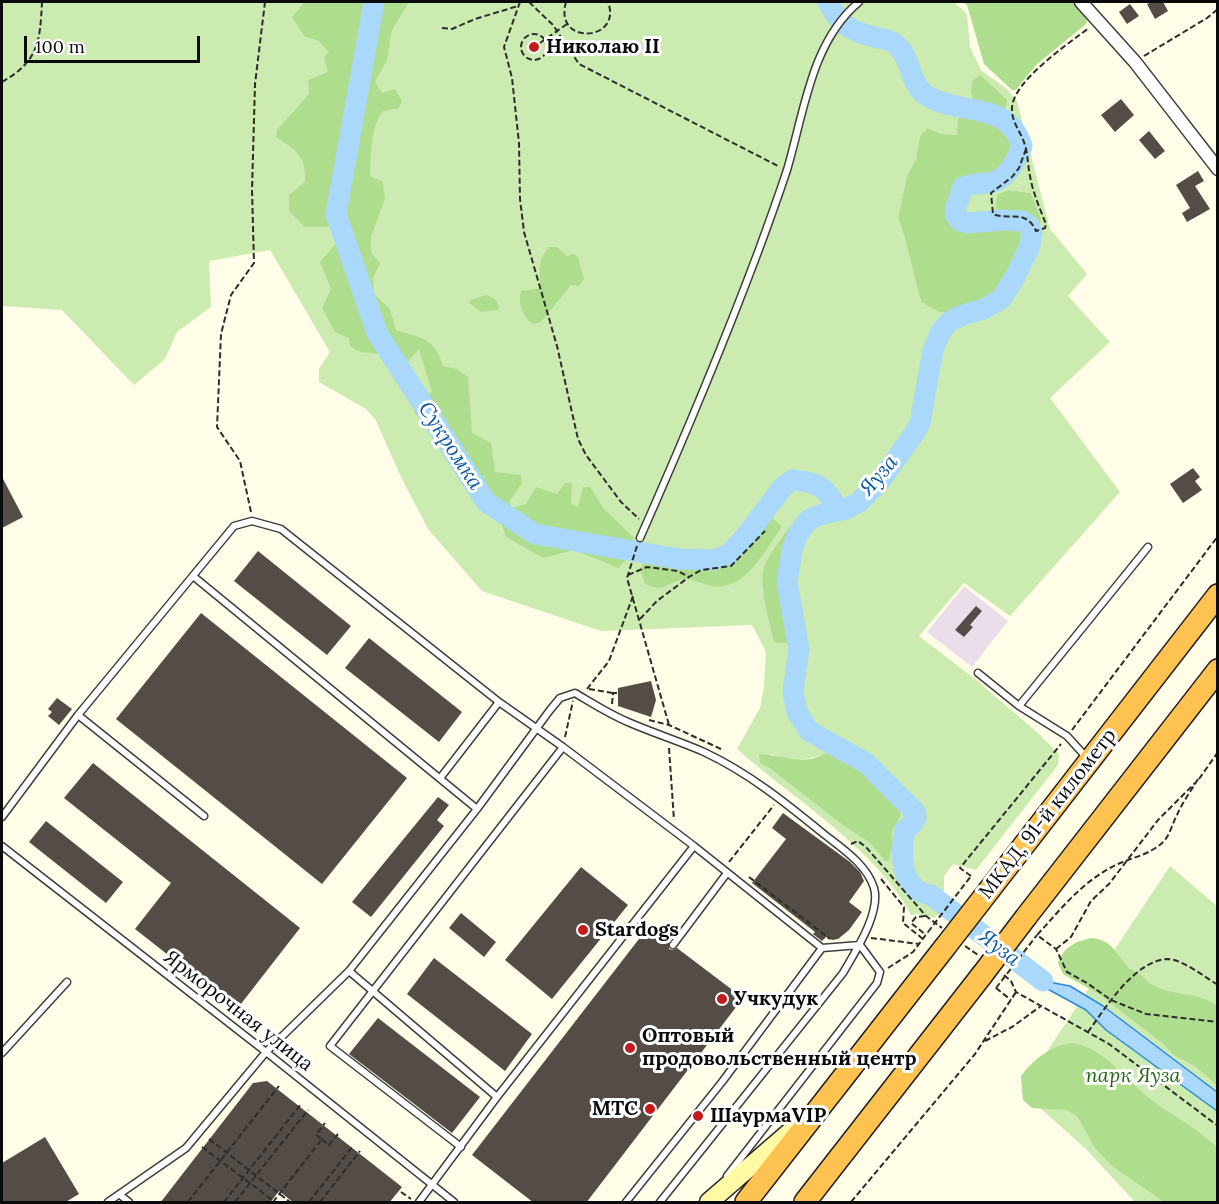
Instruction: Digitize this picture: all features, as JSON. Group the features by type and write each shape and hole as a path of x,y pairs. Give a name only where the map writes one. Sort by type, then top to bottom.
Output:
{"highway":[{"name":"МКАД, 91-й километр","path":"746,1203 1218,596"},
{"path":"806,1203 990,973 1032,926 1218,670"}],"main road":[{"path":"708,1203 825,1100"}],"street":[{"path":"1081,2 1135,62 1218,168"}],"lane":[{"path":"640,538 686,433 758,252 786,170 811,84 832,31 848,10 859,2"},
{"path":"2,817 78,715 234,526 252,521 281,529 499,702 563,747 694,846 822,948 860,945"},
{"path":"1019,706 1148,547"},
{"path":"193,576 477,808"},
{"path":"978,673 1019,706 1067,736 1090,761"},
{"path":"108,1203 186,1148 266,1052 349,971 560,698 575,693 626,721 704,752 731,766 779,798 854,859 874,888 873,912 860,945 843,973 660,1203"},
{"path":"441,777 499,702"},
{"path":"78,715 204,816"},
{"path":"460,1147 330,1046 563,747"},
{"name":"Ярморочная улица","path":"2,846 266,1052 454,1203"},
{"path":"417,1203 694,846"},
{"path":"673,945 727,873"},
{"path":"708,1203 878,983 880,972 860,945"},
{"path":"626,1203 722,1082 822,948"},
{"path":"349,971 497,1097"},
{"path":"2,1053 67,982"},
{"path":"120,1195 129,1203"}],"path":[{"path":"2,81 29,61 38,46 42,2"},
{"path":"252,521 240,461 217,427 221,334 231,296 255,263 252,190 255,84 265,2"},
{"path":"520,2 504,47 512,78 518,132 520,199 524,232 557,346 578,440 585,455 621,502 646,525"},
{"path":"529,2 557,30 579,64 786,170"},
{"path":"566,2 564,16 567,24 579,33 595,33 607,22 610,15 608,2"},
{"path":"442,28 452,29 475,19 518,6"},
{"path":"1135,62 1208,18 1218,9"},
{"path":"1026,149 1019,168 1012,177 992,193 992,208 993,214 997,216 1019,216 1027,219 1036,231 1045,228 1046,224 1030,177 1026,149 1023,137 1013,121 1011,106 1015,96 1026,82 1062,47 1099,21"},
{"path":"540,43 567,24"},
{"path":"538,34 545,39 546,51 541,58 529,59 523,54 521,45 529,35 538,34"},
{"path":"640,619 657,602 701,570 731,566 765,531"},
{"path":"880,972 913,952 971,876 960,868 1067,736 1218,537"},
{"path":"640,538 628,574 669,725 674,820 665,813"},
{"path":"628,574 647,567 678,571 689,577"},
{"path":"588,689 609,662 633,596"},
{"path":"543,721 565,737 575,693 588,689 619,693"},
{"path":"612,707 613,693"},
{"path":"640,717 669,725"},
{"path":"990,973 1032,926 1079,889 1110,868 1144,854 1162,843 1198,779 1218,752"},
{"path":"1056,949 1071,937 1091,901 1109,884 1158,820 1198,779"},
{"path":"729,862 779,798"},
{"path":"853,850 849,845 858,841 866,846 926,916 990,973 1011,1000"},
{"path":"875,872 904,907 903,923 923,939"},
{"path":"747,876 829,939"},
{"path":"926,916 919,915 911,923 927,933"},
{"path":"1032,926 1056,949 1067,972 1111,1000 1146,1014 1218,1022"},
{"path":"863,937 919,944"},
{"path":"1088,1033 1111,1000 1140,968 1169,959 1194,969 1218,985"},
{"path":"990,973 1011,981 1016,992 1109,1044 1218,1126"},
{"path":"851,1203 982,1042 1016,992"},
{"path":"982,1042 1012,1027 1041,1006"},
{"path":"188,1203 279,1086"},
{"path":"224,1203 301,1104"},
{"path":"235,1203 308,1110"},
{"path":"325,1124 316,1135 329,1145 338,1134"},
{"path":"209,1139 290,1203"},
{"path":"202,1147 274,1202 322,1139"},
{"path":"309,1203 353,1146"},
{"path":"320,1203 360,1151"},
{"path":"401,1192 417,1203"}],"shaded area":[{"path":"964,586 1008,621 972,667 927,632"}],"green space":[{"path":"2,2 954,2 967,14 970,47 981,70 1006,88 1017,101 1050,229 1087,274 1068,296 1110,342 1050,398 1120,492 1010,616 964,583 919,636 975,679 1039,734 1059,754 1058,765 976,870 953,864 944,876 944,892 951,898 935,918 919,914 911,915 897,891 856,847 737,749 760,708 764,686 766,652 752,625 601,631 482,591 428,529 375,419 366,409 319,382 319,369 330,352 270,250 209,261 211,307 177,332 165,359 134,385 62,310 2,306","holes":["968,115 998,125 996,175 963,181 951,206 953,223 966,229 1004,224 1027,232 1012,271 998,294 921,302 898,218 907,176 916,159 920,136 927,128 942,134 957,135 959,122","1009,190 1031,193 1041,218 1037,225 1026,215 1008,211 998,194","771,754 794,761 821,756 892,831 893,844 885,861 870,843 845,827 768,767"]},
{"path":"305,2 409,2 392,30 387,60 375,82 382,93 395,89 402,101 399,108 383,111 376,125 372,142 370,176 383,182 385,199 371,236 371,252 380,263 373,278 374,294 390,309 396,330 426,340 436,349 443,366 457,369 468,377 472,433 491,443 495,472 521,475 522,483 509,502 512,508 526,504 536,487 557,494 565,483 572,483 571,504 578,507 583,487 590,487 604,509 634,538 627,558 619,568 574,550 543,558 506,537 499,516 473,501 469,495 477,475 471,462 450,452 454,432 424,424 414,412 420,399 432,392 419,349 404,366 382,355 355,349 350,346 349,338 335,332 322,308 331,289 320,262 343,235 334,227 305,227 289,211 289,195 305,182 304,166 299,155 276,137 277,130 309,94 308,80 328,72 324,57 329,52 319,41 304,36 292,17"},
{"path":"962,2 1075,2 1088,18 1086,24 1036,65 1016,90 1012,90 984,64 967,5"},
{"path":"980,75 1007,100 1004,116 973,101 971,91 973,80"},
{"path":"968,115 1002,130 1018,146 1009,162 996,175 963,182 951,206 953,223 964,229 1009,226 1027,232 1012,271 998,294 956,312 939,312 921,302 898,218 907,176 916,159 920,136 927,128 942,134 957,135 958,119"},
{"path":"1009,190 1031,193 1041,218 1040,224 1037,225 1019,213 999,213 997,211 998,194"},
{"path":"549,247 557,247 567,256 574,254 578,257 584,279 579,286 571,285 541,322 533,324 522,309 520,295 521,291 541,288 540,266"},
{"path":"486,295 495,299 499,306 498,310 481,312 469,303 471,300"},
{"path":"770,515 782,527 753,567 735,582 724,586 712,586 684,579 661,588 645,584 640,569 646,559 688,567 720,565 729,561 751,540"},
{"path":"789,527 796,530 782,566 782,596 793,644 774,642 762,583 766,562"},
{"path":"829,751 861,767 898,804 901,815 892,831 893,844 889,861 885,861 870,843 760,763 759,754 803,760"},
{"name":"парк Яуза","path":"1170,866 1217,906 1217,1202 1135,1202 1086,1149 1021,1091"},
{"path":"1091,938 1109,944 1129,968 1151,984 1168,991 1202,998 1217,1006 1217,1085 1195,1066 1174,1055 1161,1042 1099,994 1063,974 1058,963 1063,953 1075,943"},
{"path":"1073,1043 1095,1051 1105,1058 1150,1099 1217,1147 1217,1202 1164,1202 1111,1165 1095,1148 1077,1116 1067,1110 1032,1108 1023,1100 1021,1076 1026,1070 1050,1050"}],"water":[{"path":"1025,958 1030,966 1039,970 1049,982 1070,986 1103,1006 1217,1092 1217,1111 1106,1030 1086,1010 1033,981 1017,966"}],"building":[{"path":"1163,2 1168,11 1155,19 1147,4"},
{"path":"1130,4 1139,16 1127,24 1119,12"},
{"path":"1121,99 1134,115 1115,132 1101,115"},
{"path":"1149,131 1165,151 1155,159 1139,140"},
{"path":"1198,171 1204,181 1195,186 1210,209 1187,222 1182,213 1190,208 1176,185"},
{"path":"1193,468 1200,477 1195,481 1202,490 1183,503 1170,484"},
{"path":"2,477 23,517 2,528"},
{"path":"258,551 351,626 327,655 234,581"},
{"path":"976,606 982,611 970,625 973,627 964,637 955,630"},
{"path":"201,613 407,778 322,884 116,719"},
{"path":"369,638 462,712 439,742 345,668"},
{"path":"651,681 656,700 651,717 618,706 618,688"},
{"path":"57,698 72,709 59,725 48,716 52,712 48,709"},
{"path":"93,763 300,928 237,1009 135,929 171,883 64,798"},
{"path":"438,797 449,805 437,820 444,826 371,917 352,902"},
{"path":"783,813 850,862 860,872 864,881 849,902 862,912 849,930 838,939 832,940 826,937 822,941 813,934 815,932 752,883 786,839 772,828"},
{"path":"46,821 123,882 106,903 29,842"},
{"path":"581,867 628,905 552,999 505,960"},
{"path":"461,913 496,942 484,957 449,928"},
{"name":"Оптовый продовольственный центр","path":"649,926 669,942 669,949 677,948 743,998 586,1203 534,1203 472,1155"},
{"path":"434,958 532,1034 505,1071 407,994"},
{"path":"378,1018 480,1097 452,1133 349,1054"},
{"path":"267,1081 402,1187 389,1203 294,1203 279,1191 270,1203 160,1203 253,1083"},
{"path":"45,1137 79,1194 64,1203 2,1203 2,1163"}],"waterway":[{"name":"Сукромка","path":"374,2 336,214 377,333 486,502 535,534 679,559 713,560 729,554 783,487 792,480 808,482 825,490 838,510"},
{"name":"Яуза","path":"828,2 837,17 848,27 895,44 905,57 917,86 929,97 942,103 995,115 1015,131 1022,146 1009,170 994,182 963,187 955,214 960,221 967,223 1022,221 1032,232 1030,246 1014,279 1001,299 984,309 950,321 941,331 933,350 920,423 881,480 859,502 846,509 810,519 797,536 792,550 787,582 799,649 793,692 797,712 809,731 866,763 915,812 916,818 905,830 903,850 905,870 913,887 931,895 1043,981"}],"place":[{"name":"Николаю II","path":"534,47"},
{"name":"Stardogs","path":"583,930"},
{"name":"Учкудук","path":"722,999"},
{"name":"Оптовый продовольственный центр","path":"630,1048"},
{"name":"МТС","path":"650,1109"},
{"name":"ШаурмаVIP","path":"698,1116"}]}
